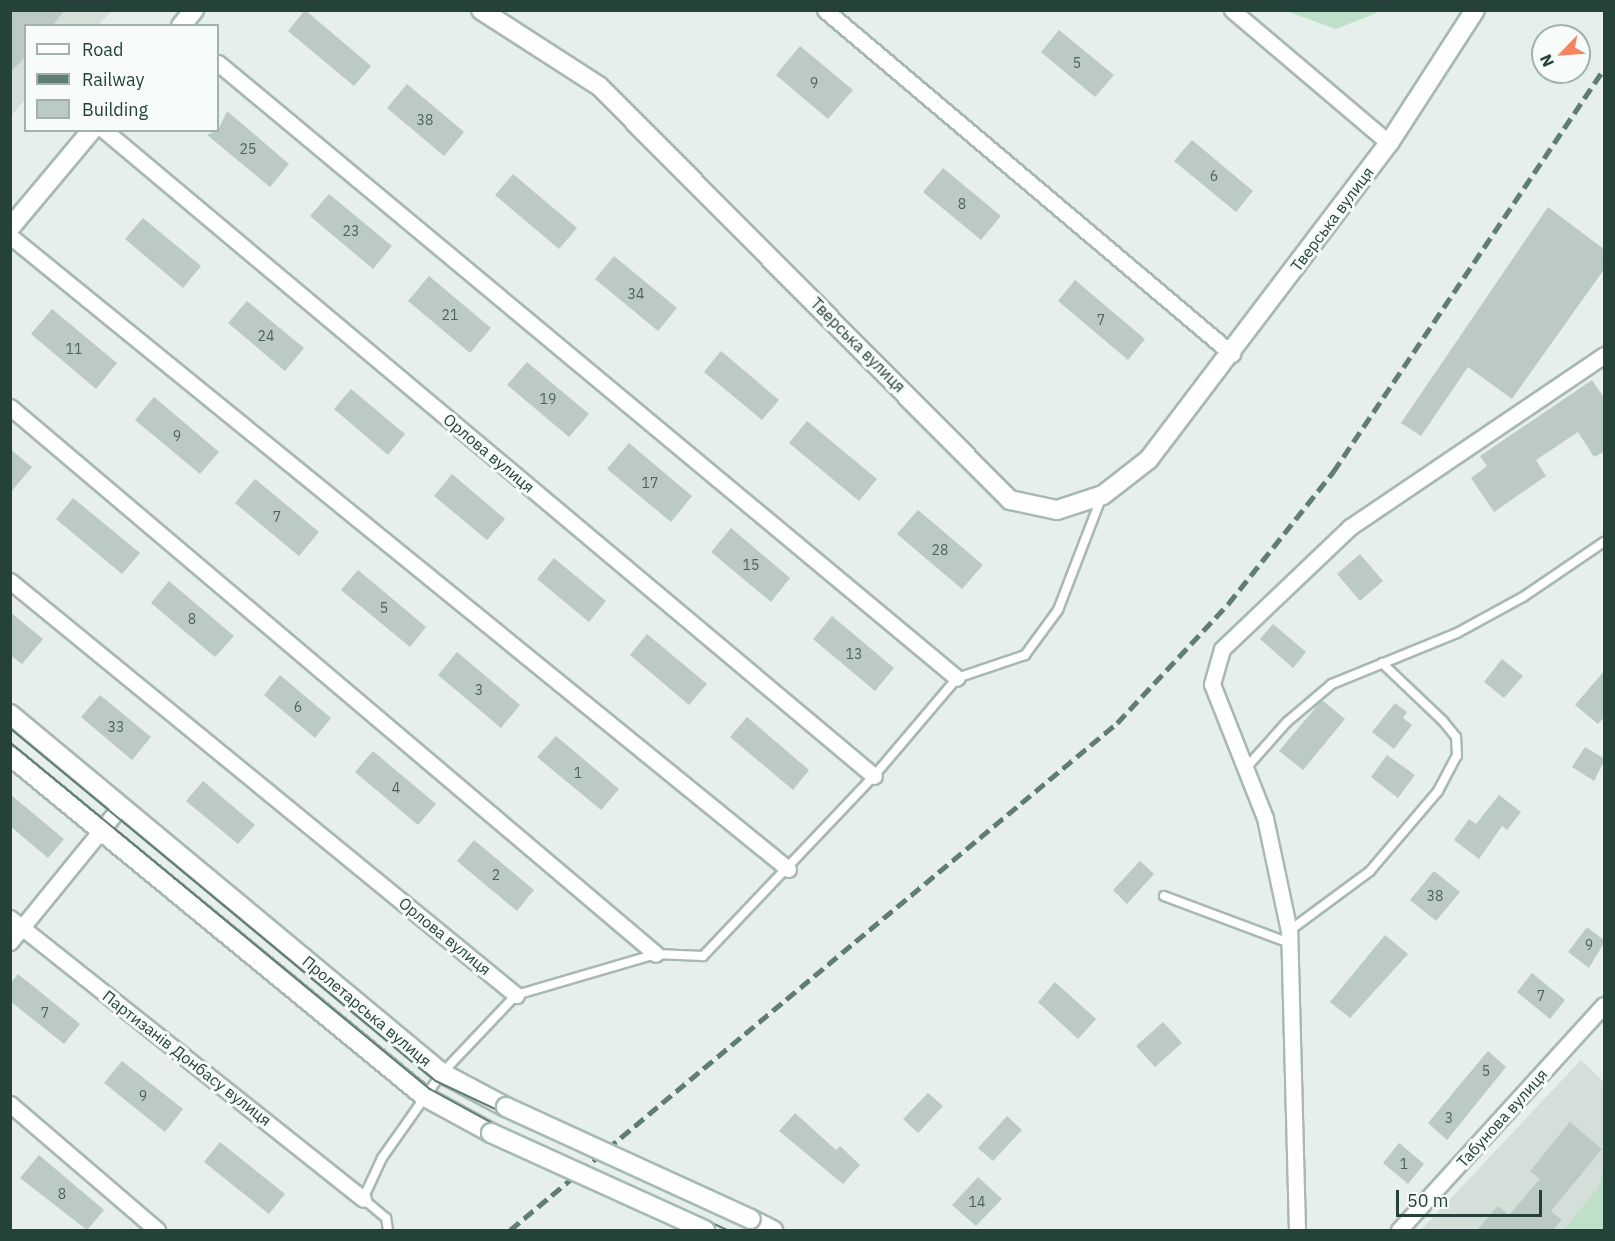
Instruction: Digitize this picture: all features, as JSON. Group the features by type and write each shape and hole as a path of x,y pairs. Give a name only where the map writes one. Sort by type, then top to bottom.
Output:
{"main road":[{"path":"183,24 194,10"},
{"name":"Тверська вулиця","path":"481,10 598,86 1010,500 1057,510 1102,495 1149,459 1232,354 1389,143 1475,10"},
{"path":"10,228 90,132"},
{"name":"Пролетарська вулиця","path":"10,714 442,1073 506,1107 774,1230"},
{"name":"Пролетарська вулиця","path":"10,756 425,1097 491,1133 705,1230"}],"street":[{"path":"825,10 1232,354"},
{"path":"1232,10 1389,143"},
{"path":"219,64 957,678"},
{"name":"Орлова вулиця","path":"106,132 874,776"},
{"path":"10,236 788,869"},
{"path":"1297,1230 1289,937 1265,818 1246,768 1223,720 1212,684 1222,649 1350,527 1605,355"},
{"path":"10,407 656,954"},
{"name":"Орлова вулиця","path":"10,581 516,995"},
{"path":"10,942 16,923 102,831 121,806"},
{"name":"Партизанів Донбасу вулиця","path":"16,923 363,1198"},
{"name":"Табунова вулиця","path":"1399,1230 1605,1005"},
{"path":"10,1104 157,1230"}],"lane":[{"path":"388,1230 386,1218 363,1198 382,1158 442,1073 516,995 656,954 703,956 874,776 957,678 1025,655 1058,610 1102,495"},
{"path":"1246,768 1287,722 1332,684 1457,633 1523,597 1605,542"},
{"path":"1164,896 1289,937 1370,871 1438,791 1457,756 1456,737 1443,721 1382,663"}],"shaded area":[{"path":"11,11 112,11 99,24 24,24 24,101 11,116"},
{"path":"1581,1060 1604,1082 1604,1230 1421,1230"}],"green space":[{"path":"1286,11 1381,11 1336,29"},
{"path":"1604,1168 1604,1230 1563,1230 1598,1188"}],"building":[{"path":"10,10 65,10 54,24 24,24 24,58 10,73"},
{"path":"305,10 371,66 354,86 288,31"},
{"path":"1059,30 1114,75 1095,97 1041,52"},
{"path":"800,46 853,90 828,119 776,75"},
{"path":"407,84 464,132 444,156 387,108"},
{"path":"227,111 289,164 270,187 207,135 219,132"},
{"path":"1192,140 1253,191 1236,212 1174,161"},
{"path":"943,168 1001,216 981,240 923,192"},
{"path":"513,174 577,228 559,249 495,195"},
{"path":"329,194 392,246 373,269 310,216"},
{"path":"1548,207 1605,250 1605,268 1512,399 1468,367 1421,436 1401,423"},
{"path":"143,218 201,266 183,288 125,239"},
{"path":"614,256 677,308 658,331 595,279"},
{"path":"429,276 491,328 470,353 408,301"},
{"path":"1075,280 1145,339 1128,360 1058,301"},
{"path":"247,301 304,348 285,371 228,323"},
{"path":"52,309 117,363 96,389 31,334"},
{"path":"721,351 779,400 762,420 704,372"},
{"path":"527,362 589,414 569,437 507,385"},
{"path":"1592,380 1605,399 1605,451 1594,457 1578,432 1536,460 1546,476 1494,512 1471,478 1487,466 1480,456"},
{"path":"351,389 405,434 388,455 334,409"},
{"path":"154,397 219,452 200,474 135,420"},
{"path":"807,421 877,479 859,501 789,443"},
{"path":"629,443 692,496 671,522 607,469"},
{"path":"10,449 32,467 10,493"},
{"path":"452,474 505,519 487,540 434,496"},
{"path":"255,479 319,532 299,556 235,503"},
{"path":"73,498 140,553 122,574 56,519"},
{"path":"918,510 983,565 962,589 897,534"},
{"path":"731,528 790,578 771,602 711,552"},
{"path":"1360,554 1383,581 1360,601 1337,574"},
{"path":"554,558 606,601 589,622 537,579"},
{"path":"358,570 426,627 410,647 341,590"},
{"path":"169,581 234,636 215,657 151,603"},
{"path":"10,612 43,639 22,664 10,655"},
{"path":"832,616 894,668 875,691 813,639"},
{"path":"1273,624 1306,652 1293,668 1260,639"},
{"path":"647,634 707,684 689,705 630,655"},
{"path":"457,652 520,705 501,728 438,675"},
{"path":"1502,659 1523,676 1504,698 1484,682"},
{"path":"1605,670 1605,716 1598,724 1575,705"},
{"path":"280,675 331,718 315,738 264,695"},
{"path":"100,695 151,737 132,760 81,717"},
{"path":"1322,700 1345,719 1303,770 1279,751"},
{"path":"1395,703 1407,712 1403,718 1412,725 1394,749 1372,732"},
{"path":"747,717 809,770 793,790 730,737"},
{"path":"556,736 619,789 601,810 537,757"},
{"path":"1585,747 1605,759 1594,781 1572,767"},
{"path":"373,751 436,804 418,825 355,772"},
{"path":"1387,755 1415,775 1398,798 1371,777"},
{"path":"203,781 255,825 238,844 186,801"},
{"path":"10,794 64,839 48,858 10,826"},
{"path":"1499,795 1521,812 1507,830 1502,826 1479,859 1454,840 1469,819 1476,824"},
{"path":"474,840 534,890 517,911 457,861"},
{"path":"1140,861 1154,874 1127,904 1113,890"},
{"path":"1434,871 1460,892 1436,921 1410,900"},
{"path":"1587,927 1605,941 1589,968 1568,952"},
{"path":"1385,935 1408,954 1350,1018 1330,1002"},
{"path":"1532,973 1565,1000 1550,1019 1517,992"},
{"path":"18,974 80,1024 64,1044 10,1001 10,984"},
{"path":"1055,982 1096,1019 1078,1039 1038,1002"},
{"path":"1163,1022 1182,1043 1155,1067 1136,1046"},
{"path":"1488,1051 1506,1067 1447,1140 1428,1123"},
{"path":"122,1061 183,1109 165,1132 104,1083"},
{"path":"928,1093 943,1106 918,1133 903,1119"},
{"path":"795,1113 836,1150 840,1146 860,1165 843,1184 779,1131"},
{"path":"1007,1116 1022,1130 993,1161 978,1148"},
{"path":"1570,1122 1602,1149 1551,1211 1562,1220 1553,1230 1477,1230 1498,1206 1509,1215 1540,1179 1530,1171"},
{"path":"220,1142 285,1194 269,1214 204,1162"},
{"path":"1399,1143 1424,1164 1408,1184 1383,1163"},
{"path":"39,1155 104,1210 87,1230 20,1178"},
{"path":"978,1177 1002,1199 976,1226 952,1205"}],"tram line":[{"path":"10,728 436,1081 752,1230"},
{"path":"10,742 430,1089 496,1125 728,1230"}],"railway":[{"path":"510,1230 1117,723 1228,604 1333,472 1604,69"}]}
